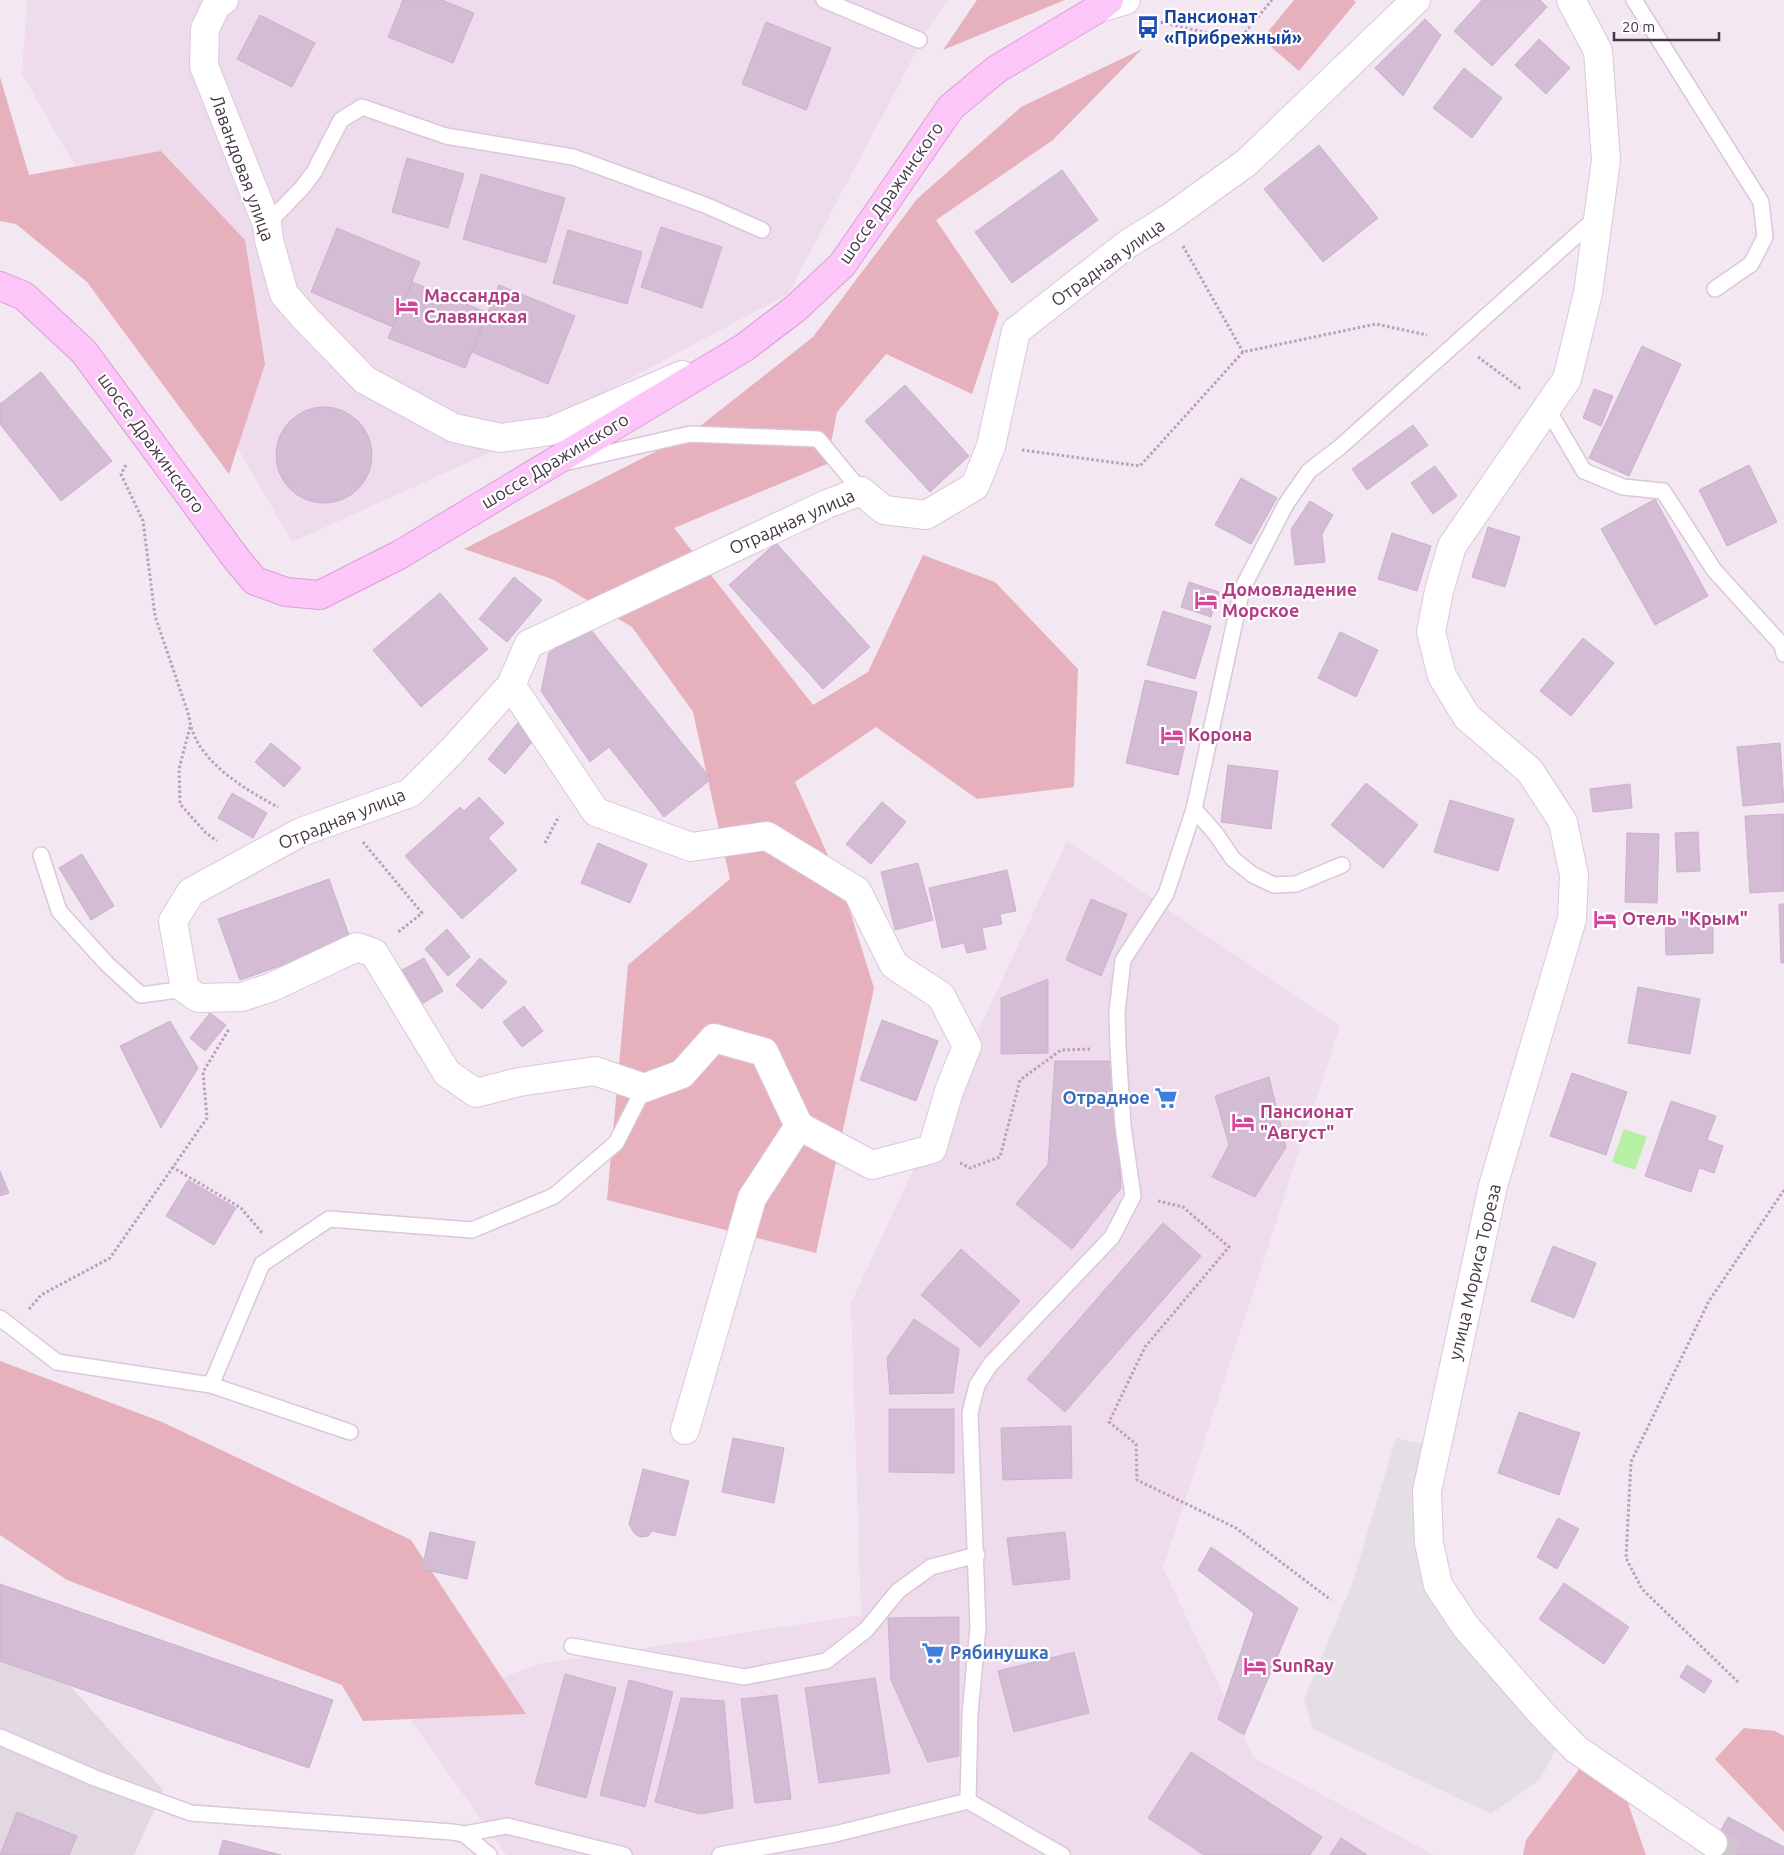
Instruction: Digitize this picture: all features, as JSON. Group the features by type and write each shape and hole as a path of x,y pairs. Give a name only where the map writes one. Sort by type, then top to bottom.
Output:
{"main road":[{"name":"шоссе Дражинского","path":"0,286 24,296 84,352 238,561 255,580 286,592 320,595 401,554 745,347 796,308 842,265 951,107 997,69 1104,4"}],"street":[{"name":"Лавандовая улица","path":"224,0 217,4 205,30 204,66 267,224 269,240 284,294 304,318 365,380 454,428 500,438 551,432 745,347"},
{"path":"1104,4 1126,0"},
{"name":"Отрадная улица","path":"185,989 173,921 191,892 302,832 410,793 452,751 511,685 529,644 827,504 861,490 884,510 926,515 975,486 991,446 1016,331 1129,243 1168,219 1246,163 1416,0"},
{"path":"1547,408 1567,379 1588,293 1606,160 1598,51 1571,0"},
{"name":"улица Мориса Тореза","path":"1547,408 1452,546 1438,591 1431,632 1442,676 1467,717 1530,771 1563,822 1574,875 1572,919 1493,1186 1427,1490 1429,1543 1438,1585 1466,1627 1543,1715 1576,1749 1713,1843"},
{"path":"185,989 198,998 242,997 272,987 357,947 374,952 447,1073 476,1093 519,1082 595,1072 644,1088 682,1074 714,1038 764,1052 799,1126 872,1165 932,1149 949,1091 967,1046 941,996 894,965 858,891 767,836 690,847 596,812 511,685"},
{"path":"685,1430 752,1198 799,1126"}],"lane":[{"path":"824,0 919,40"},
{"path":"1634,0 1761,202 1765,237 1750,264 1716,289"},
{"path":"267,224 302,188 314,172 341,120 362,108 446,136 573,157 705,205 762,230"},
{"path":"968,1801 970,1714 978,1627 977,1555 970,1412 977,1386 990,1364 1112,1237 1133,1196 1123,1126 1118,1048 1117,1012 1123,960 1166,894 1194,809 1242,589 1286,504 1309,471 1340,447 1598,215"},
{"path":"1547,408 1584,471 1623,487 1663,491 1714,570 1782,645 1784,654"},
{"path":"543,468 690,434 818,439 861,490"},
{"path":"1194,809 1216,834 1233,859 1253,875 1274,885 1296,884 1342,865"},
{"path":"41,855 59,911 107,964 141,996 185,989"},
{"path":"211,1384 262,1264 279,1252 329,1219 472,1230 554,1196 616,1143 644,1088"},
{"path":"0,1318 57,1362 211,1384 350,1432"},
{"path":"572,1646 744,1677 826,1661 866,1630 898,1591 918,1576 931,1567 977,1555"},
{"path":"0,1737 95,1778 191,1813 464,1834 508,1826 624,1855"},
{"path":"720,1855 835,1834 968,1801 1062,1855"},
{"path":"464,1834 488,1855"}],"path":[{"path":"1104,4 1239,40 1272,0"},
{"path":"1168,219 1242,352"},
{"path":"991,446 1140,466 1242,352 1376,324 1457,342 1547,408"},
{"path":"121,474 144,521 155,616 189,716 190,726 200,748 236,783 278,807 302,832"},
{"path":"190,726 179,769 180,804 206,832 246,862"},
{"path":"342,817 422,913 374,952"},
{"path":"13,1328 41,1295 110,1258 207,1118 203,1072 239,1013 242,997"},
{"path":"932,1149 970,1168 1000,1157 1020,1080 1061,1050"},
{"path":"172,1167 241,1208 279,1252"},
{"path":"1738,1682 1642,1588 1626,1558 1632,1462 1710,1301 1784,1190"},
{"path":"1133,1196 1183,1207 1229,1247 1145,1347 1109,1422 1136,1444 1137,1480 1236,1528 1331,1600"}],"shaded area":[{"path":"27,0 949,0 931,24 788,294 498,449 292,542 22,74"},
{"path":"977,0 1065,0 943,50"},
{"path":"1294,0 1353,0 1356,2 1299,71 1262,39"},
{"path":"1142,49 1053,140 936,220 999,313 972,394 886,354 837,412 827,464 674,528 813,705 868,672 923,555 995,582 1078,669 1074,787 977,799 876,727 795,782 843,889 874,988 816,1253 607,1200 628,965 730,879 693,712 632,627 552,579 464,549 690,434 813,337 917,199 1021,107"},
{"path":"0,77 29,175 161,151 245,240 265,364 229,474 87,282 16,224 0,221"},
{"path":"1067,841 1340,1026 1163,1568 1254,1758 1434,1855 506,1855 405,1712 540,1664 861,1615 851,1303"},
{"path":"1624,1129 1647,1137 1635,1170 1612,1162"},
{"path":"0,1361 162,1422 411,1540 526,1714 363,1721 342,1685 67,1580 0,1535"},
{"path":"1396,1438 1422,1444 1422,1571 1441,1616 1560,1742 1540,1779 1491,1814 1313,1729 1304,1699 1352,1584"},
{"path":"0,1607 163,1790 134,1855 0,1855"},
{"path":"1744,1728 1775,1731 1784,1736 1784,1832 1715,1759"},
{"path":"1583,1764 1625,1795 1646,1855 1523,1855 1526,1840"}],"building":[{"path":"403,0 442,0 474,13 453,63 388,37"},
{"path":"1482,0 1540,0 1547,7 1492,66 1454,31"},
{"path":"260,15 315,43 292,87 237,59"},
{"path":"1425,19 1441,35 1403,96 1375,68"},
{"path":"766,22 831,48 806,110 742,84"},
{"path":"1539,39 1570,68 1546,94 1515,65"},
{"path":"1464,68 1502,98 1472,138 1433,108"},
{"path":"1319,145 1378,218 1323,262 1264,189"},
{"path":"407,158 464,174 448,228 392,212"},
{"path":"1062,170 1098,220 1012,283 975,232"},
{"path":"481,174 565,198 546,263 463,239"},
{"path":"661,227 722,247 702,308 641,287"},
{"path":"337,228 420,262 393,327 311,292"},
{"path":"568,230 642,252 627,304 553,283"},
{"path":"412,282 488,313 465,368 388,338"},
{"path":"499,285 575,316 548,384 472,352"},
{"path":"1642,346 1681,364 1629,476 1589,458"},
{"path":"41,372 112,461 61,501 0,424 0,404"},
{"path":"905,385 969,456 930,492 865,421"},
{"path":"1594,389 1613,396 1601,426 1583,418"},
{"path":"324,407 342,411 358,421 368,437 372,455 368,473 358,489 342,499 324,503 306,499 290,489 280,473 276,455 280,437 290,421 306,411"},
{"path":"1413,425 1428,445 1367,490 1352,469"},
{"path":"1749,465 1777,522 1727,546 1699,490"},
{"path":"1435,466 1457,496 1433,514 1411,483"},
{"path":"1241,478 1277,498 1251,544 1215,525"},
{"path":"1655,499 1708,596 1655,625 1601,529"},
{"path":"1310,501 1333,515 1322,534 1325,562 1295,565 1291,529"},
{"path":"1488,527 1520,537 1505,587 1472,577"},
{"path":"1392,533 1431,546 1417,591 1378,579"},
{"path":"776,543 870,647 823,689 729,585"},
{"path":"514,577 542,600 507,642 479,619"},
{"path":"1189,582 1219,592 1211,617 1181,607"},
{"path":"440,593 488,649 421,707 373,650"},
{"path":"1163,611 1211,626 1195,679 1147,665"},
{"path":"587,625 711,779 664,817 609,747 590,762 541,691 549,653"},
{"path":"1340,632 1378,650 1356,697 1318,678"},
{"path":"1583,638 1614,663 1571,716 1540,691"},
{"path":"1145,680 1197,692 1178,775 1126,763"},
{"path":"521,719 532,742 505,774 488,759"},
{"path":"271,743 301,768 284,787 255,762"},
{"path":"1780,743 1784,802 1743,806 1737,747"},
{"path":"1228,765 1278,771 1271,829 1221,822"},
{"path":"1366,783 1418,825 1383,868 1331,825"},
{"path":"1630,784 1632,808 1593,812 1590,789"},
{"path":"232,793 267,813 253,838 218,818"},
{"path":"479,797 504,823 488,838 517,870 462,919 405,856 460,807 464,811"},
{"path":"1450,800 1514,819 1498,871 1434,852"},
{"path":"882,802 906,822 871,864 846,844"},
{"path":"1784,814 1784,891 1750,893 1745,816"},
{"path":"1698,832 1700,871 1677,872 1675,833"},
{"path":"1627,833 1659,834 1657,903 1625,902"},
{"path":"598,843 647,864 630,903 581,883"},
{"path":"82,854 114,906 91,920 59,868"},
{"path":"918,863 933,920 895,930 881,872"},
{"path":"1007,870 1016,911 1000,914 1002,924 982,928 986,949 967,953 964,943 942,948 929,888"},
{"path":"329,879 351,941 240,980 218,919"},
{"path":"1091,899 1127,914 1101,976 1066,960"},
{"path":"1779,904 1784,904 1784,963 1781,963"},
{"path":"1713,918 1713,953 1666,955 1665,919"},
{"path":"447,929 470,957 448,976 425,949"},
{"path":"424,958 443,991 422,1004 402,970"},
{"path":"480,958 507,982 482,1009 456,985"},
{"path":"1048,979 1048,1053 1001,1054 1001,998"},
{"path":"1638,987 1700,999 1690,1054 1628,1043"},
{"path":"524,1006 543,1031 522,1047 503,1022"},
{"path":"210,1013 226,1025 205,1051 190,1038"},
{"path":"882,1020 938,1041 916,1101 860,1080"},
{"path":"170,1021 198,1068 161,1128 120,1046"},
{"path":"1055,1061 1113,1061 1121,1188 1072,1249 1016,1204 1048,1164"},
{"path":"1572,1073 1627,1092 1606,1155 1550,1136"},
{"path":"1269,1077 1286,1147 1255,1197 1212,1177 1229,1145 1215,1096"},
{"path":"1671,1101 1716,1116 1707,1140 1723,1146 1714,1173 1699,1168 1691,1192 1645,1176"},
{"path":"0,1171 9,1193 0,1196"},
{"path":"188,1180 236,1208 214,1245 166,1216"},
{"path":"1163,1223 1201,1256 1065,1412 1027,1379"},
{"path":"1553,1246 1596,1263 1574,1318 1531,1301"},
{"path":"961,1249 1020,1301 980,1347 921,1295"},
{"path":"914,1319 959,1349 953,1393 890,1394 887,1358"},
{"path":"889,1409 954,1409 954,1473 889,1472"},
{"path":"1519,1412 1580,1433 1559,1495 1498,1473"},
{"path":"1071,1426 1072,1478 1003,1480 1001,1428"},
{"path":"733,1438 784,1448 774,1503 722,1492"},
{"path":"643,1469 689,1481 675,1536 652,1531 648,1536 640,1537 634,1533 629,1524"},
{"path":"1558,1518 1579,1529 1557,1569 1537,1557"},
{"path":"430,1532 475,1542 467,1579 422,1569"},
{"path":"1065,1532 1070,1579 1013,1585 1007,1538"},
{"name":"SunRay","path":"1211,1547 1298,1608 1244,1735 1218,1719 1254,1613 1198,1570"},
{"path":"1564,1583 1629,1627 1604,1664 1539,1619"},
{"path":"0,1584 333,1700 309,1768 0,1661"},
{"path":"959,1617 959,1756 928,1762 891,1680 888,1618"},
{"path":"1074,1652 1089,1713 1014,1732 998,1671"},
{"path":"1687,1665 1712,1681 1704,1693 1680,1677"},
{"path":"565,1674 616,1688 586,1798 535,1784"},
{"path":"875,1678 890,1773 819,1783 805,1688"},
{"path":"629,1680 673,1692 645,1807 600,1795"},
{"path":"777,1695 791,1799 755,1803 741,1699"},
{"path":"681,1698 724,1701 733,1808 700,1814 655,1802"},
{"path":"1191,1752 1322,1837 1310,1855 1204,1855 1148,1818"},
{"path":"17,1812 77,1836 69,1855 0,1855"},
{"path":"1728,1817 1784,1847 1784,1855 1707,1855"},
{"path":"1341,1838 1367,1855 1330,1855"},
{"path":"223,1840 281,1855 219,1855"}],"tunnel":[{"path":"1713,1843 1734,1855"}],"place":[{"name":"Пансионат «Прибрежный»","path":"1148,27"},
{"name":"Массандра Славянская","path":"407,306"},
{"name":"Домовладение Морское","path":"1206,600"},
{"name":"Корона","path":"1172,735"},
{"name":"Отель \"Крым\"","path":"1605,919"},
{"name":"Отрадное","path":"1166,1098"},
{"name":"Пансионат \"Август\"","path":"1243,1122"},
{"name":"Рябинушка","path":"933,1653"},
{"name":"SunRay","path":"1255,1666"}]}
